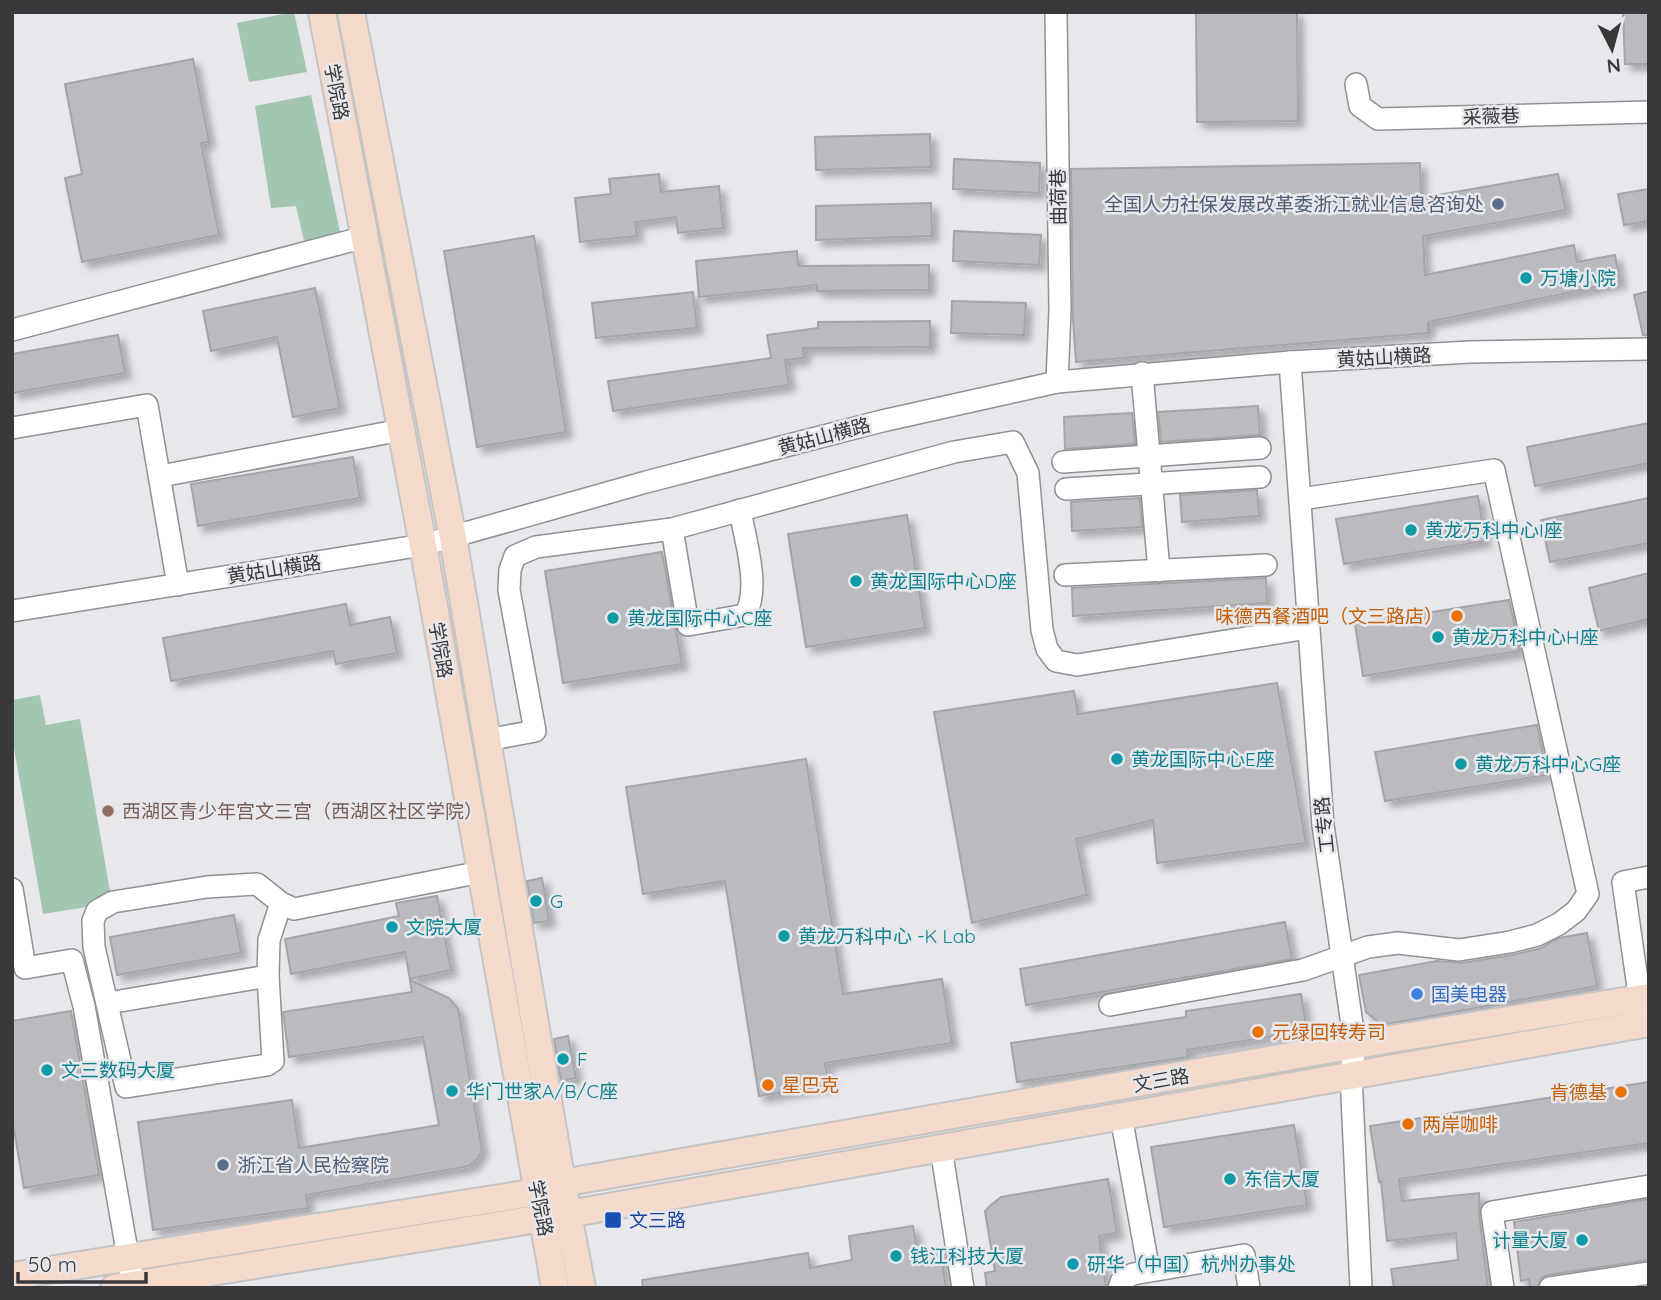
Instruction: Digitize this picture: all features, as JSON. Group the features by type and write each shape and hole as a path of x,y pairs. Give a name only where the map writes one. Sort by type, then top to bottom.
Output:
{"main road":[{"name":"学院路","path":"322,12 423,545 537,1192 556,1216 582,1288"},
{"name":"学院路","path":"351,12 453,538 562,1183 556,1216 555,1288"},
{"name":"文三路","path":"12,1276 537,1192 562,1183 1355,1045 1645,1011"},
{"name":"文三路","path":"122,1287 556,1216 1351,1075 1645,1011"}],"street":[{"name":"曲荷巷","path":"1056,12 1060,310 1057,382"},
{"name":"采薇巷","path":"1356,85 1360,106 1378,119 1649,112"},
{"path":"12,330 365,237"},
{"name":"黄姑山横路","path":"12,611 423,545 646,482 869,424 1057,382 1290,362 1470,352 1649,349"},
{"name":"工专路","path":"1290,362 1323,825 1355,1045 1351,1075 1361,1288"},
{"path":"1142,373 1159,571"},
{"path":"12,428 147,405 178,584"},
{"path":"161,476 401,430"},
{"path":"487,740 536,731 509,590 510,570 515,556 536,547 672,529 954,452 1013,442 1028,473 1042,630 1047,649 1056,661 1077,665 1308,628"},
{"path":"1063,461 1260,448"},
{"path":"1110,1005 1303,970 1368,947 1398,943 1459,950 1510,942 1537,935 1559,924 1576,911 1588,894 1494,470 1301,499"},
{"path":"1066,489 1261,477"},
{"path":"672,529 688,625 745,615 752,604 753,589 740,510"},
{"path":"1065,575 1266,565"},
{"path":"281,902 270,940 268,976 273,1061 267,1065 126,1087 94,947 93,921 97,911 113,902 207,887 257,884 295,909 481,872"},
{"path":"1645,1011 1623,883 1649,877"},
{"path":"12,889 17,948 25,968 72,960 84,1006 129,1258 122,1287"},
{"path":"108,1003 268,976"},
{"path":"1121,1116 1149,1271"},
{"path":"941,1148 963,1288"},
{"path":"1503,1288 1492,1212 1649,1186"},
{"path":"1119,1288 1122,1280 1133,1274 1244,1255 1249,1288"},
{"path":"1549,1288 1582,1286 1649,1273"}],"green space":[{"path":"294,12 307,72 249,82 237,23"},
{"path":"311,95 340,232 304,241 296,206 271,208 255,106"},
{"path":"40,695 46,725 80,719 112,903 43,914 12,736 12,700"}],"building":[{"path":"1196,12 1297,12 1298,121 1197,122"},
{"path":"1623,12 1649,12 1649,64 1625,64"},
{"path":"193,59 209,142 201,143 219,235 82,262 65,178 82,174 65,84"},
{"path":"930,134 931,167 816,170 815,137"},
{"path":"954,159 1040,163 1039,193 953,189"},
{"path":"1420,163 1421,198 1558,174 1566,210 1423,236 1425,275 1574,245 1577,262 1615,255 1620,282 1428,322 1428,333 1076,362 1071,169"},
{"path":"659,174 661,192 719,186 723,228 678,233 676,217 635,222 637,236 580,242 575,198 611,194 609,179"},
{"path":"1649,189 1649,221 1624,225 1618,194"},
{"path":"931,203 932,236 816,240 816,206"},
{"path":"954,231 1041,235 1039,265 953,261"},
{"path":"534,236 566,432 477,447 444,251"},
{"path":"797,251 798,266 929,265 929,290 817,291 817,285 699,297 696,261"},
{"path":"315,288 340,408 293,417 277,337 211,351 203,311"},
{"path":"1649,291 1649,335 1643,335 1634,295"},
{"path":"693,292 697,328 596,338 592,303"},
{"path":"952,301 1026,303 1024,335 951,333"},
{"path":"930,321 930,347 803,348 804,358 785,360 789,385 613,411 608,381 771,358 767,335 818,328 818,322"},
{"path":"118,335 125,373 12,393 12,354"},
{"path":"1258,406 1260,435 1161,442 1158,412"},
{"path":"1132,413 1135,444 1065,449 1064,417"},
{"path":"1649,423 1649,463 1535,486 1527,447"},
{"path":"353,457 360,498 198,526 191,484"},
{"path":"1257,490 1259,516 1182,522 1180,495"},
{"name":"黄龙万科中心I座","path":"1478,496 1485,541 1344,564 1336,519"},
{"path":"1140,498 1142,527 1072,531 1071,502"},
{"path":"1649,498 1649,543 1550,562 1541,520"},
{"name":"黄龙国际中心D座","path":"907,515 925,628 806,647 788,534"},
{"name":"黄龙国际中心C座","path":"662,552 682,664 563,683 545,571"},
{"path":"1649,573 1649,619 1599,631 1589,588"},
{"path":"1266,578 1267,603 1073,616 1072,588"},
{"name":"黄龙万科中心H座","path":"1509,600 1520,651 1363,676 1355,624"},
{"path":"346,604 350,625 390,617 397,653 336,664 333,651 171,681 163,638"},
{"name":"黄龙国际中心E座","path":"1277,683 1306,843 1157,863 1153,820 1076,839 1087,895 972,923 934,712 1074,691 1078,714"},
{"name":"黄龙万科中心G座","path":"1537,725 1547,775 1385,801 1375,752"},
{"name":"黄龙万科中心 -K Lab","path":"806,759 843,994 942,979 952,1043 825,1063 829,1085 759,1096 725,881 643,894 626,787"},
{"name":"G","path":"542,878 549,921 534,923 527,881"},
{"name":"文院大厦","path":"437,896 451,970 410,979 405,952 291,974 285,939 399,916 396,903"},
{"path":"234,915 241,953 117,975 110,937"},
{"path":"1285,922 1292,959 1026,1005 1020,969"},
{"path":"1587,933 1597,986 1382,1025 1366,1012 1359,975 1437,961 1461,963 1512,955 1541,948 1559,938"},
{"path":"410,980 449,998 458,1009 482,1150 477,1159 469,1166 306,1195 308,1208 153,1230 138,1122 292,1100 299,1148 439,1125 423,1037 289,1057 283,1012 412,992"},
{"path":"1301,994 1307,1031 1187,1050 1188,1057 1017,1082 1011,1043 1186,1017 1186,1011"},
{"name":"文三数码大厦","path":"71,1011 99,1175 24,1188 12,1118 12,1021"},
{"name":"F","path":"568,1036 576,1078 561,1081 554,1039"},
{"path":"1649,1082 1649,1143 1399,1179 1402,1201 1479,1193 1488,1288 1394,1288 1391,1269 1458,1260 1456,1233 1387,1241 1381,1181 1379,1182 1370,1126"},
{"name":"东信大厦","path":"1294,1125 1307,1205 1164,1227 1151,1147"},
{"path":"1108,1179 1117,1233 1099,1236 1106,1288 987,1288 985,1273 995,1271 985,1211 991,1205 1001,1197"},
{"name":"计量大厦","path":"1649,1199 1649,1260 1548,1275 1541,1278 1537,1288 1530,1288 1529,1279 1521,1281 1514,1222"},
{"name":"钱江科技大厦","path":"913,1226 917,1252 940,1248 946,1288 643,1288 642,1280 808,1253 810,1268 852,1260 849,1236"}],"place":[{"name":"全国人力社保发展改革委浙江就业信息咨询处","path":"1498,204"},
{"name":"万塘小院","path":"1526,278"},
{"name":"黄龙万科中心I座","path":"1411,530"},
{"name":"黄龙国际中心D座","path":"856,581"},
{"name":"味德西餐酒吧（文三路店）","path":"1457,616"},
{"name":"黄龙国际中心C座","path":"613,618"},
{"name":"黄龙万科中心H座","path":"1438,637"},
{"name":"黄龙国际中心E座","path":"1117,759"},
{"name":"黄龙万科中心G座","path":"1461,764"},
{"name":"西湖区青少年宫文三宫（西湖区社区学院）","path":"108,811"},
{"name":"G","path":"536,901"},
{"name":"文院大厦","path":"392,927"},
{"name":"黄龙万科中心 -K Lab","path":"784,936"},
{"name":"国美电器","path":"1417,994"},
{"name":"元绿回转寿司","path":"1258,1032"},
{"name":"F","path":"563,1059"},
{"name":"文三数码大厦","path":"47,1070"},
{"name":"星巴克","path":"768,1085"},
{"name":"华门世家A/B/C座","path":"452,1091"},
{"name":"肯德基","path":"1621,1092"},
{"name":"两岸咖啡","path":"1408,1124"},
{"name":"浙江省人民检察院","path":"223,1165"},
{"name":"东信大厦","path":"1230,1179"},
{"name":"文三路","path":"613,1220"},
{"name":"计量大厦","path":"1582,1240"},
{"name":"钱江科技大厦","path":"896,1256"},
{"name":"研华（中国）杭州办事处","path":"1073,1264"}]}
